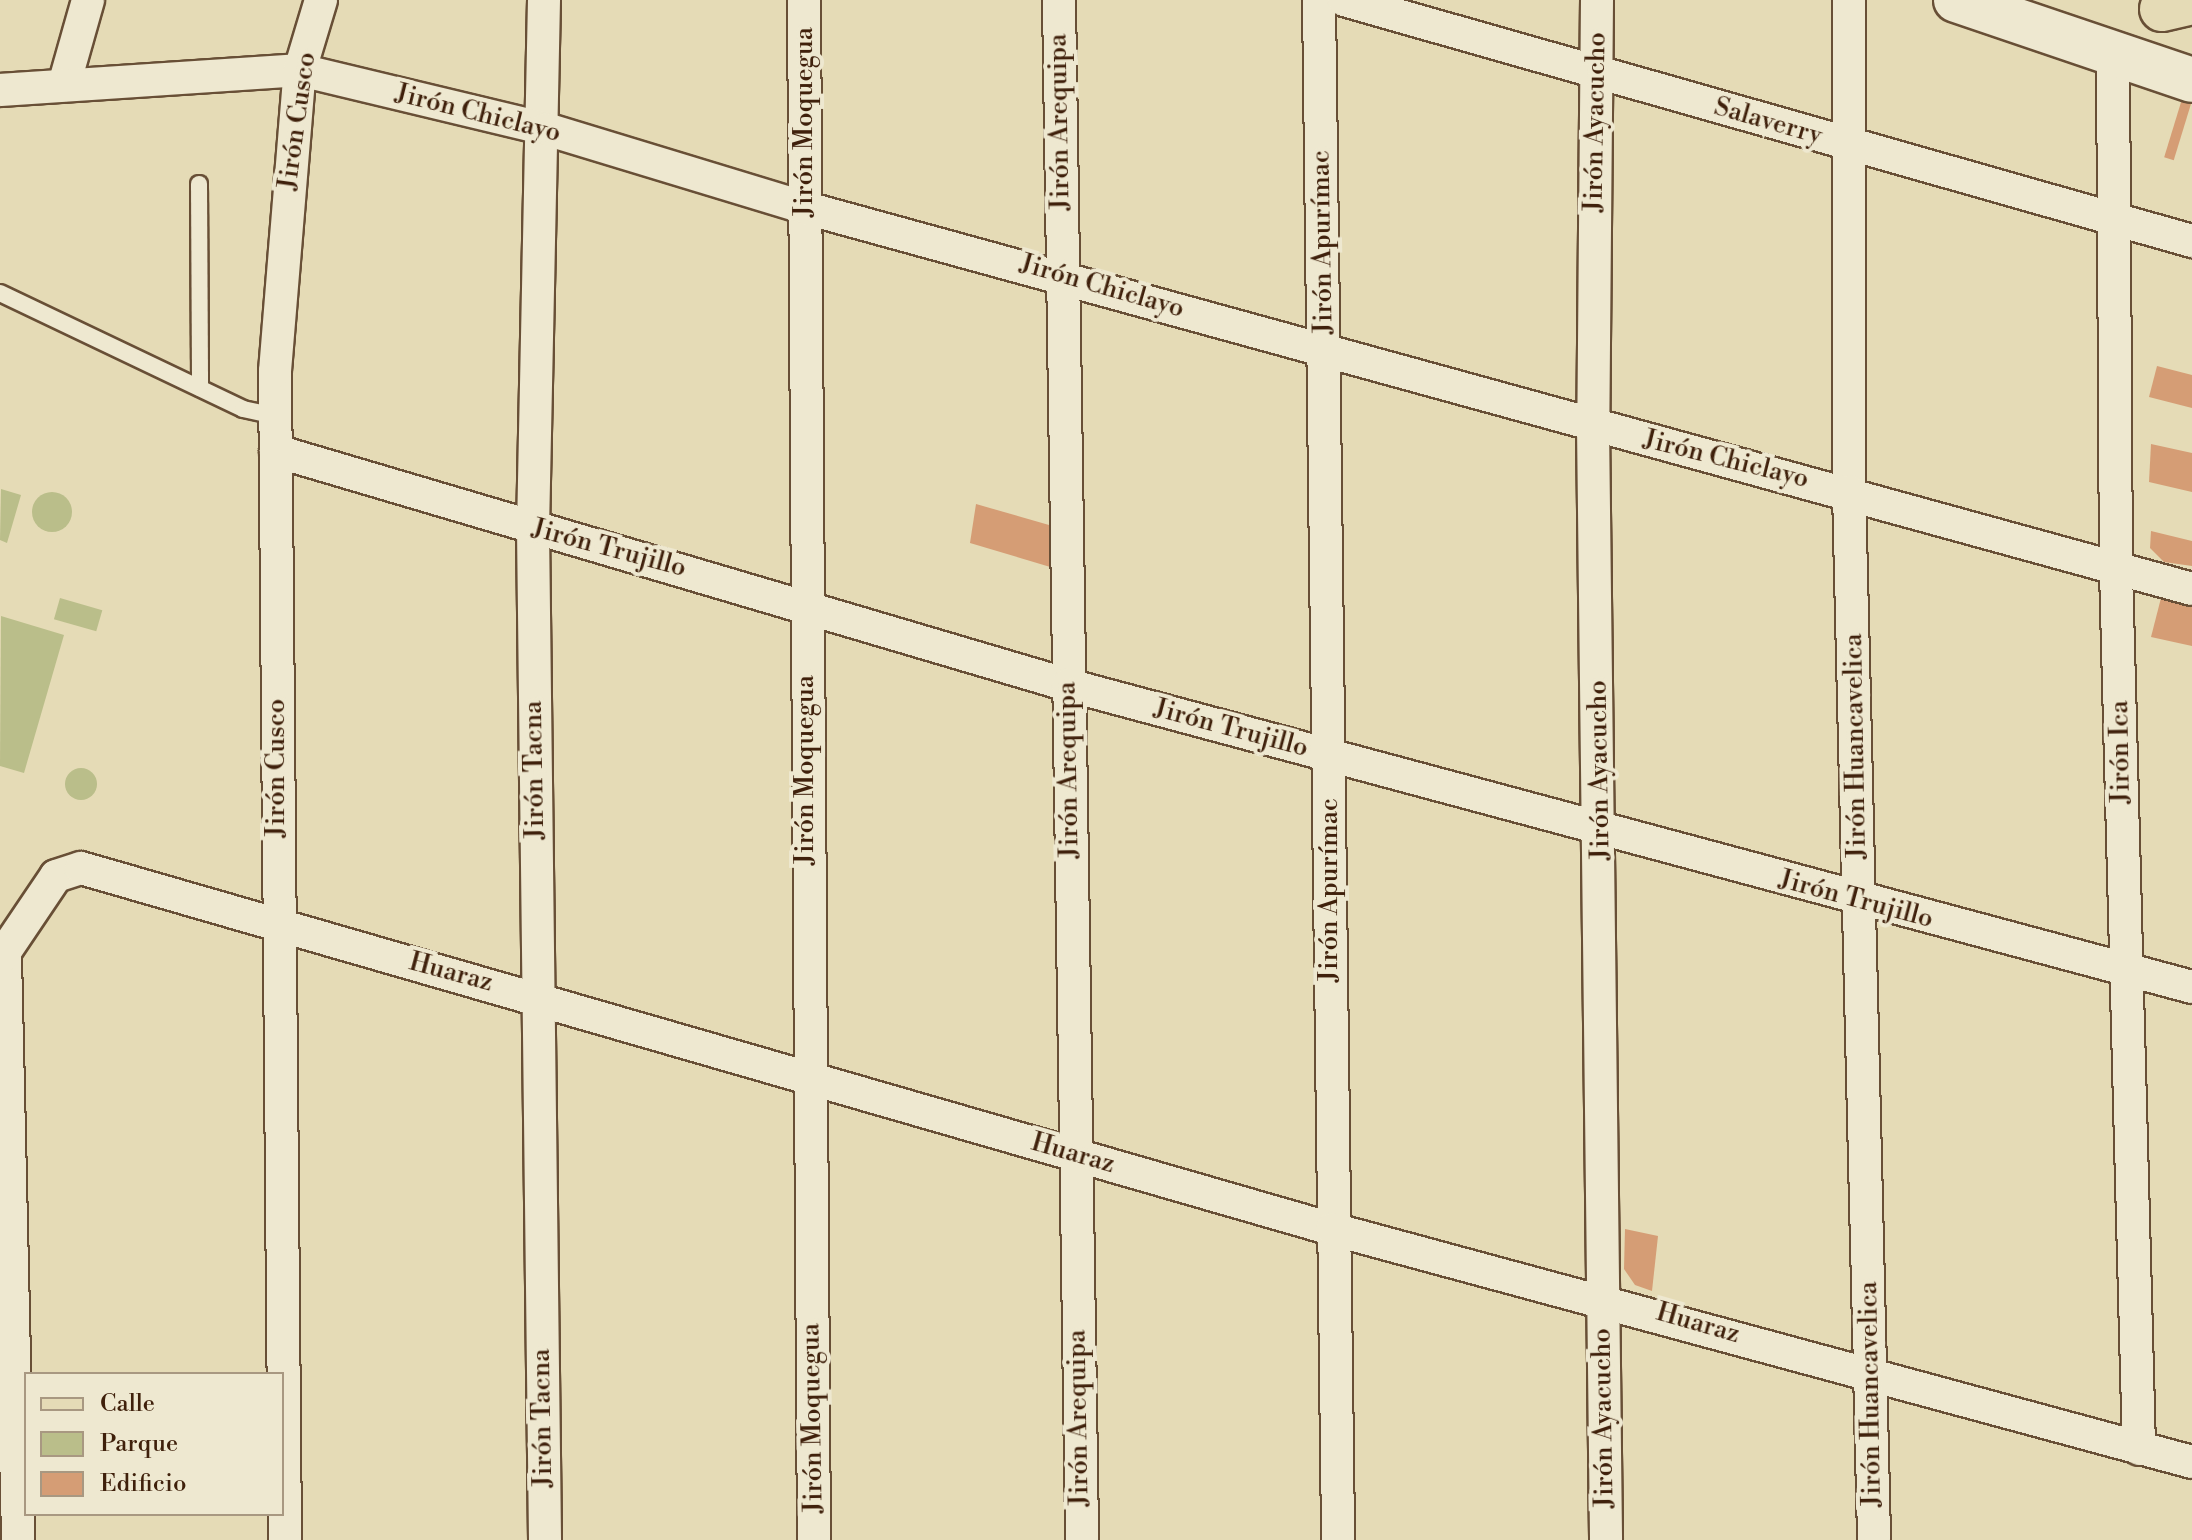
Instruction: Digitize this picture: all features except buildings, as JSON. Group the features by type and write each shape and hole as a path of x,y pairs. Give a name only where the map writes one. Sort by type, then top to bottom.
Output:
{"main road":[{"path":"1956,0 2192,80"}],"street":[{"path":"64,85 88,0"},
{"name":"Jirón Cusco","path":"283,1372 276,416 281,256 300,70 321,0"},
{"name":"Jirón Tacna","path":"544,0 546,129 533,528 545,1540"},
{"name":"Jirón Moquegua","path":"804,0 804,602 814,1540"},
{"name":"Jirón Arequipa","path":"1059,0 1082,1540"},
{"name":"Jirón Apurímac","path":"1319,0 1338,1540"},
{"name":"Salaverry","path":"1344,0 2192,241"},
{"name":"Jirón Ayacucho","path":"1597,0 1593,425 1601,828 1601,1296 1606,1540"},
{"name":"Jirón Huancavelica","path":"1849,0 1849,491 1874,1540"},
{"name":"Jirón Ica","path":"2113,55 2116,570 2139,1449"},
{"name":"Jirón Chiclayo","path":"0,90 300,70 546,129 806,208 1061,275 1325,353 1849,491 2116,570 2192,589"},
{"name":"Jirón Trujillo","path":"276,451 533,528 804,602 1068,685 1601,828 1860,903 2192,987"},
{"name":"Huaraz","path":"3,958 67,869 537,996 1332,1229 1601,1296 2192,1462"},
{"path":"3,958 18,1540"},
{"name":"Jirón Cusco","path":"284,1452 285,1540"}],"lane":[{"path":"199,184 200,388"},
{"path":"0,293 200,388 276,416"}],"green space":[{"path":"1,489 21,495 7,543 0,540"},
{"path":"52,492 66,498 72,512 66,526 52,532 38,526 32,512 38,498"},
{"path":"60,598 102,610 96,631 54,619"},
{"path":"1,616 64,635 24,773 0,766"},
{"path":"81,768 92,773 97,784 92,795 81,800 70,795 65,784 70,773"}]}
